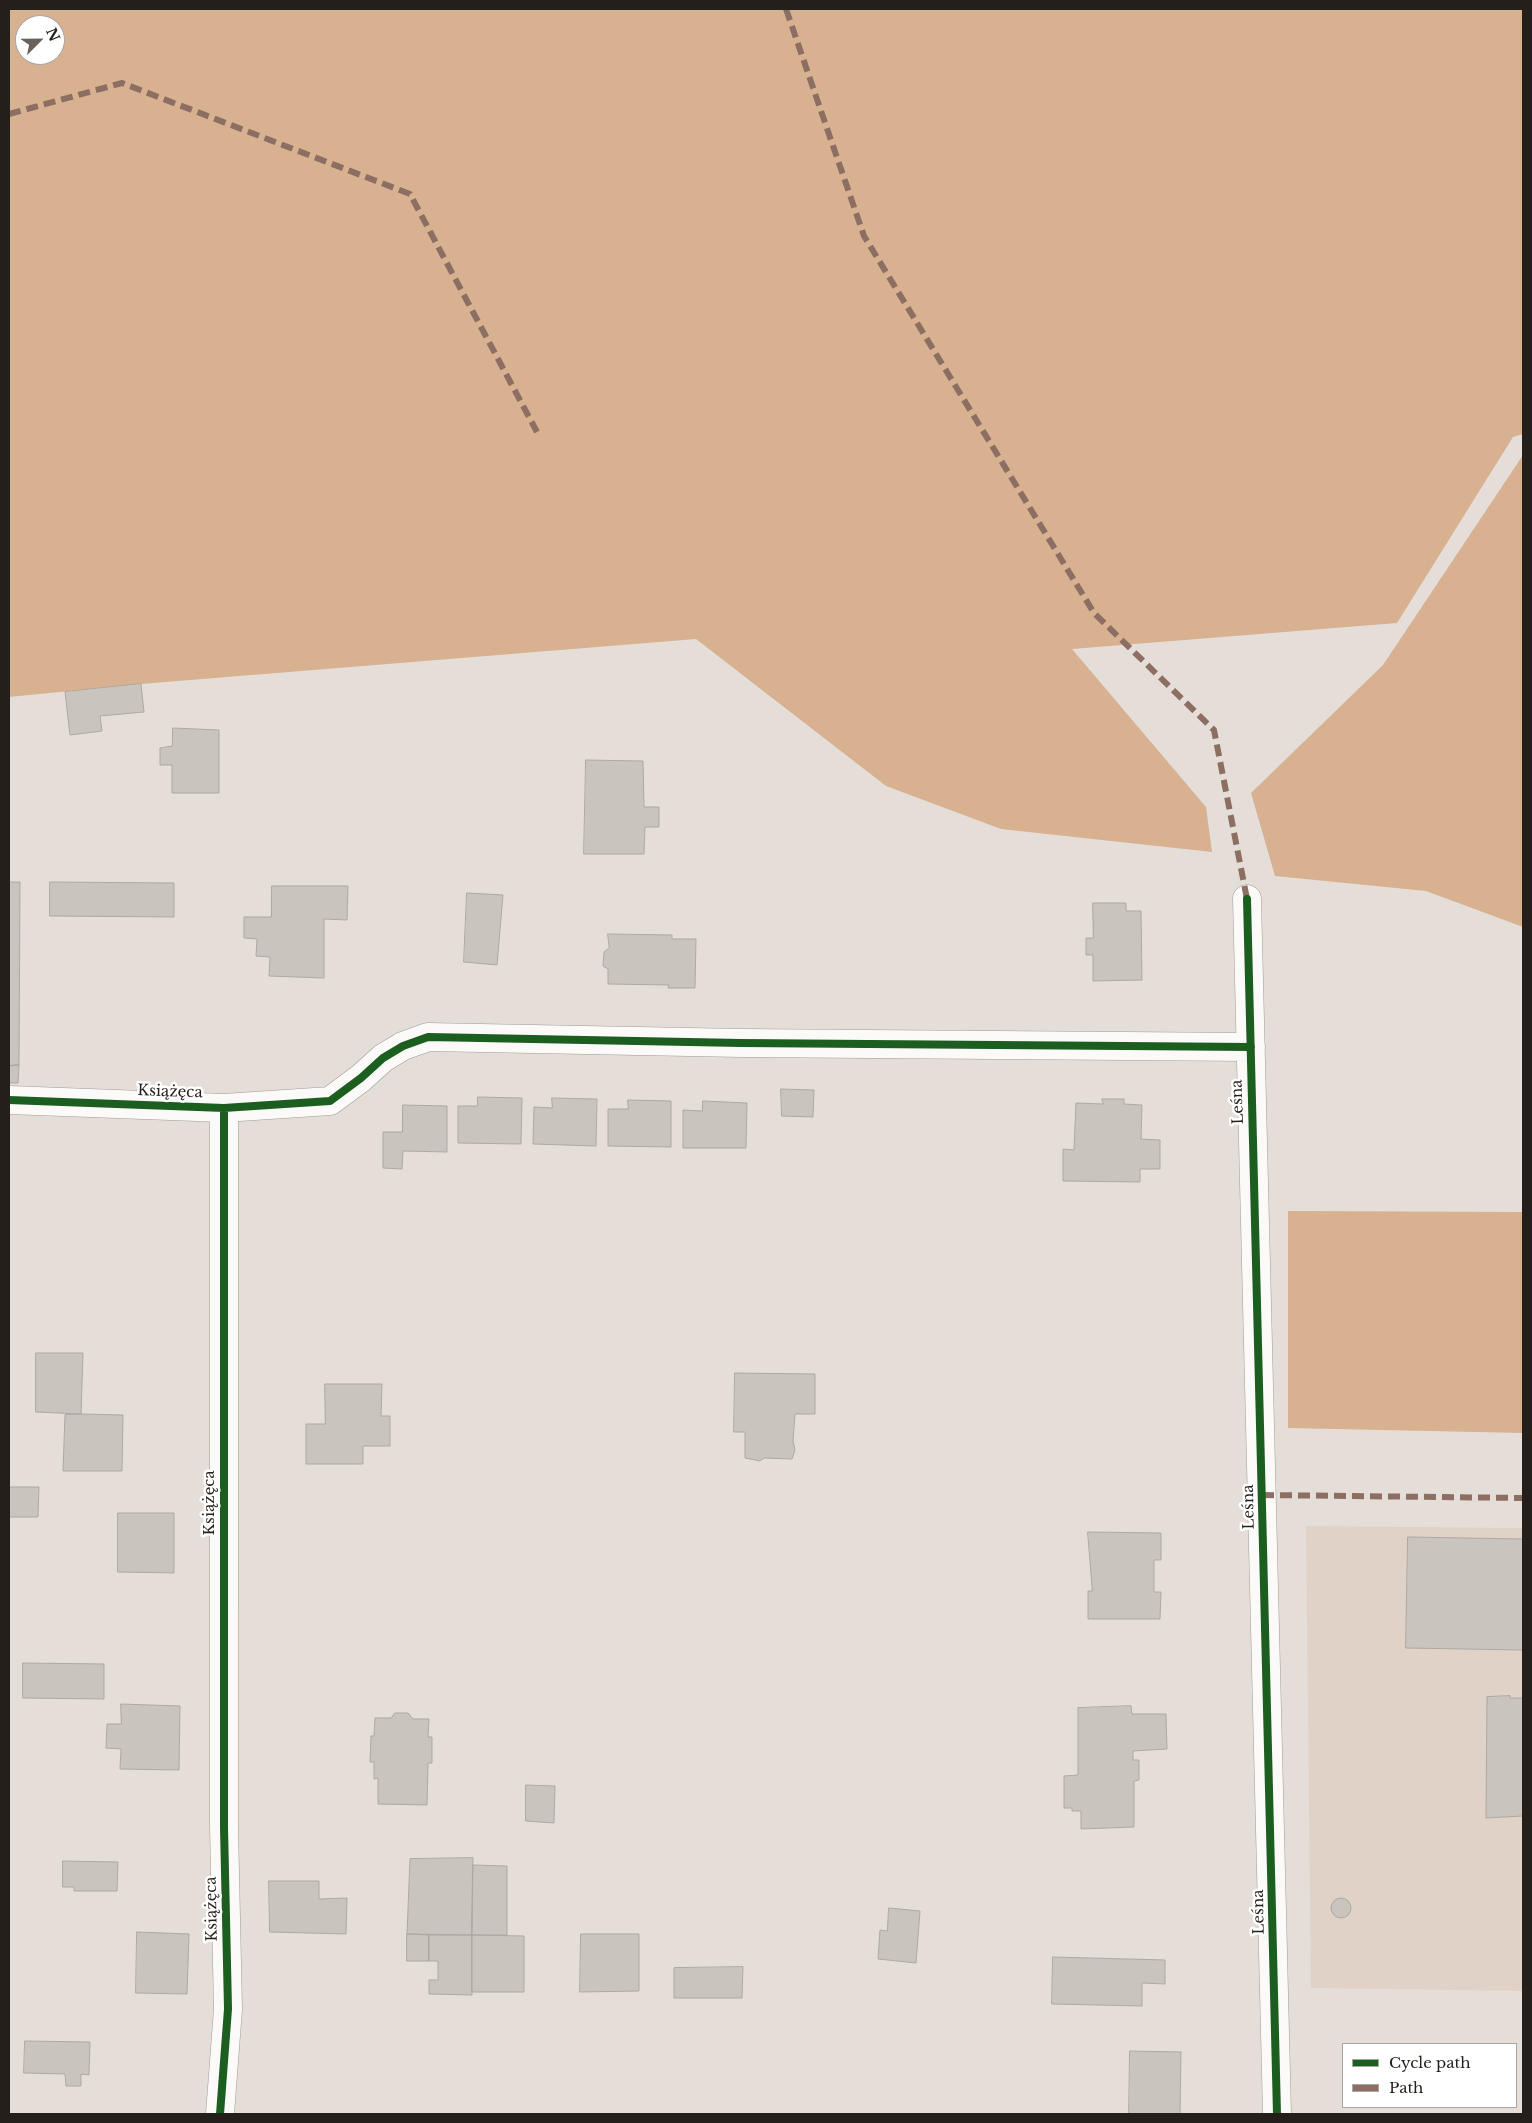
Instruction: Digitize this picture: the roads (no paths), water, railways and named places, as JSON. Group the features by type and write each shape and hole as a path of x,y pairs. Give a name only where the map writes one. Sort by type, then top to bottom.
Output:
{"street":[{"name":"Leśna","path":"1247,899 1277,2114"},
{"path":"224,1108 330,1101 362,1078 383,1058 403,1046 428,1037 741,1043 1251,1047"},
{"name":"Książęca","path":"9,1100 224,1108 224,1827 228,2009 220,2114"}]}
